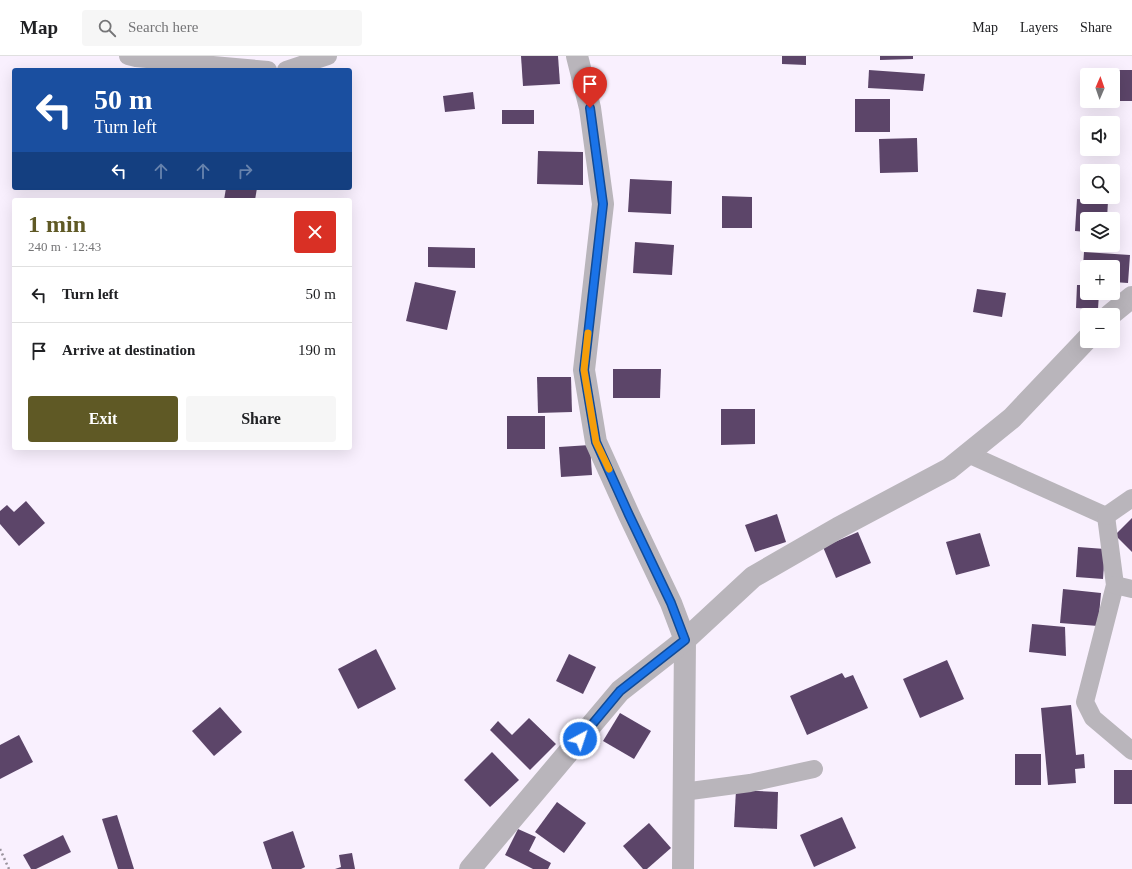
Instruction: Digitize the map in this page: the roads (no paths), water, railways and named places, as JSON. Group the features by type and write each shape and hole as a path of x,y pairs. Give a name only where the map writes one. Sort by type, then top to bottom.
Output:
{"street":[{"path":"128,56 246,68"},
{"path":"292,68 328,56"},
{"path":"577,56 590,108 603,204 584,370 596,442 671,603 685,640 683,869"},
{"path":"1119,308 1132,297"},
{"path":"470,869 620,691 685,640 753,577 838,528 949,469 1012,418 1080,346"},
{"path":"968,454 1106,516"},
{"path":"1106,516 1132,498"},
{"path":"1106,516 1124,587 1085,702 1093,718 1132,751"},
{"path":"683,792 750,783 814,768"}]}
